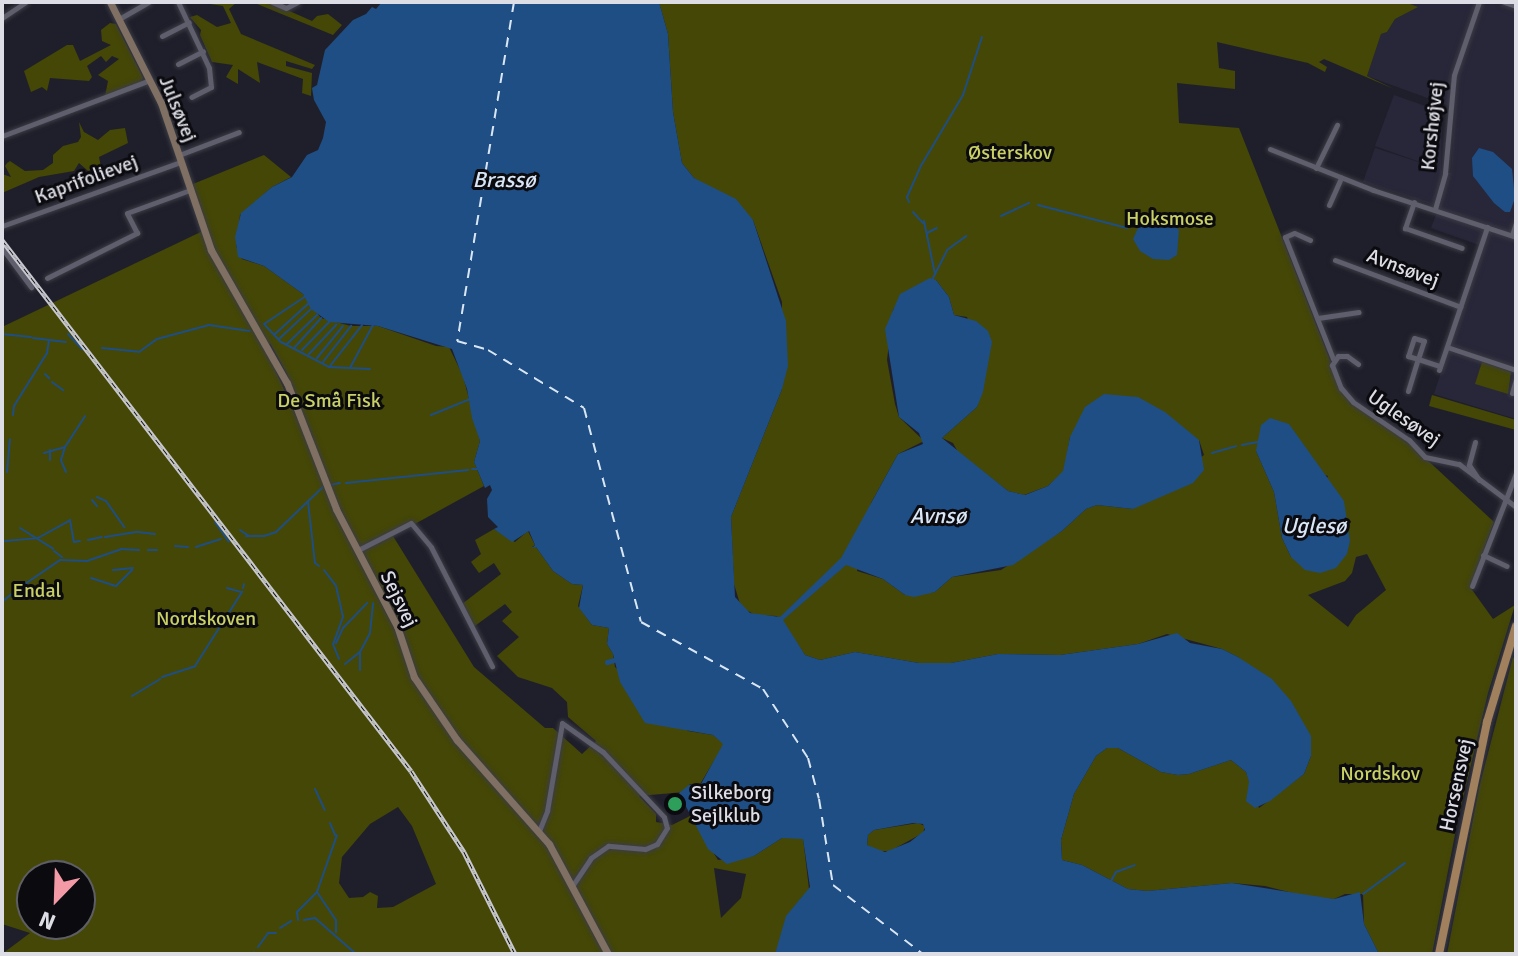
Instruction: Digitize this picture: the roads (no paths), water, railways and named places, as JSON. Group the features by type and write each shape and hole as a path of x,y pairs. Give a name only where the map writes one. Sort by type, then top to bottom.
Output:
{"main road":[{"name":"Horsensvej","path":"1439,954 1487,722 1515,630"}],"street":[{"path":"2,18 26,2"},
{"name":"Julsøvej","path":"110,2 150,80 204,232"},
{"path":"118,20 149,2"},
{"path":"178,2 203,51 211,87 191,97"},
{"path":"272,2 286,8 298,2"},
{"name":"Korshøjvej","path":"1435,209 1445,173 1454,75 1479,2"},
{"path":"1504,2 1516,6"},
{"path":"162,36 189,22"},
{"path":"178,64 203,51"},
{"path":"2,136 150,80"},
{"path":"1316,168 1337,125"},
{"name":"Kaprifolievej","path":"2,226 180,159 239,132"},
{"path":"1270,149 1341,178 1514,236 1516,223"},
{"path":"1329,205 1341,178"},
{"path":"47,278 137,233 127,213 190,190"},
{"path":"1414,202 1405,228 1462,248"},
{"path":"1408,391 1418,359 1440,368 1487,227"},
{"name":"Sejsvej","path":"204,232 225,280 283,375 336,509 397,626 411,670 437,713 539,831 573,885 608,954"},
{"name":"Uglesøvej","path":"1310,240 1294,233 1285,237 1318,318 1341,388 1353,402 1409,440 1425,457 1459,464 1516,507"},
{"path":"2,248 31,287"},
{"name":"Avnsøvej","path":"1335,260 1461,307"},
{"path":"1318,318 1359,312"},
{"path":"1447,347 1516,370"},
{"name":"Uglesøvej","path":"1333,359 1347,356 1358,364"},
{"path":"1512,393 1516,379"},
{"path":"1475,442 1469,465 1479,481"},
{"path":"1472,586 1516,473"},
{"path":"357,550 411,523 431,547 492,666"},
{"path":"1483,555 1507,566"},
{"path":"1493,572 1498,562"},
{"path":"539,831 547,811 562,723 603,752 664,817 667,828 657,844 645,849 608,846 591,858 573,885"}],"water":[{"name":"Brassø","path":"382,2 659,2 668,34 673,112 682,163 694,178 736,199 753,220 786,321 788,366 782,389 731,517 735,597 750,613 780,617 841,558 898,454 923,444 919,433 899,417 885,329 900,294 930,278 936,280 949,297 954,315 976,321 988,331 992,342 983,392 977,407 942,438 1008,491 1025,495 1048,486 1063,471 1070,437 1085,407 1104,394 1138,397 1165,412 1199,440 1204,470 1193,483 1133,509 1097,505 1086,509 1062,531 1013,565 952,577 935,592 914,597 905,595 883,579 846,565 783,620 805,655 820,660 855,652 919,663 951,663 998,654 1060,655 1138,644 1177,633 1190,643 1222,649 1238,657 1272,679 1291,701 1311,736 1311,756 1304,774 1270,801 1255,808 1246,801 1249,782 1246,772 1231,760 1178,775 1161,772 1118,748 1107,748 1096,756 1074,794 1061,840 1062,860 1082,865 1128,889 1147,891 1232,883 1334,899 1360,892 1364,924 1379,954 775,954 786,916 810,887 803,839 782,838 754,856 727,864 708,849 679,793 689,785 701,784 723,744 713,735 645,723 620,682 613,654 607,644 609,628 592,625 579,608 583,585 572,584 553,571 536,547 532,548 535,545 529,531 512,542 494,529 498,527 488,517 487,499 492,490 490,485 485,488 474,462 480,441 467,389 452,349 378,326 329,322 311,309 303,294 264,266 238,257 235,237 241,213 272,187 292,177 307,155 318,150 326,122 314,100 312,88 317,85 325,50 353,20 372,7 376,9","holes":["923,824 925,830 910,842 885,852 867,845 868,835 874,830"]},
{"path":"1479,148 1493,152 1512,169 1515,198 1510,212 1505,212 1494,203 1473,176 1472,158"},
{"path":"1154,219 1168,221 1179,230 1177,255 1169,260 1153,259 1140,251 1133,239 1138,228"},
{"name":"Uglesø","path":"1270,418 1289,424 1344,501 1350,541 1347,554 1336,568 1320,573 1305,570 1291,557 1282,538 1274,492 1256,451 1261,425"}],"waterway":[{"path":"909,202 907,197 922,164 963,95 982,37"},
{"path":"1001,216 1029,203"},
{"path":"1038,205 1127,228"},
{"path":"913,212 923,223"},
{"path":"924,221 935,274"},
{"path":"927,233 937,228"},
{"path":"933,278 947,250 966,236"},
{"path":"306,296 264,324 281,342 329,367 370,369"},
{"path":"275,334 309,303"},
{"path":"279,339 311,309"},
{"path":"287,344 317,315"},
{"path":"295,347 321,318"},
{"path":"302,350 329,322"},
{"path":"102,348 139,352 157,339 209,325 250,331"},
{"path":"309,354 336,325"},
{"path":"330,366 362,325"},
{"path":"350,368 373,325"},
{"path":"317,358 343,326"},
{"path":"323,362 351,326"},
{"path":"2,334 31,337"},
{"path":"68,334 82,349"},
{"path":"33,338 66,342"},
{"path":"13,415 14,406 47,353 49,340"},
{"path":"45,374 49,378"},
{"path":"52,382 63,390"},
{"path":"431,415 470,399"},
{"path":"66,472 61,460 65,447 85,416"},
{"path":"7,472 10,439"},
{"path":"1242,445 1258,442"},
{"path":"1212,453 1236,446"},
{"path":"44,453 65,447"},
{"path":"50,450 50,460"},
{"path":"472,469 479,469"},
{"path":"346,483 468,470"},
{"path":"330,485 340,483"},
{"path":"246,536 276,532 323,487"},
{"path":"97,497 106,501 124,527"},
{"path":"92,500 97,506"},
{"path":"308,502 315,563 319,566"},
{"path":"5,541 38,538 70,520 74,542 80,541"},
{"path":"215,522 229,542"},
{"path":"20,528 53,549"},
{"path":"240,530 249,536"},
{"path":"105,537 138,532 155,534"},
{"path":"88,540 102,537"},
{"path":"196,547 221,539"},
{"path":"175,546 188,547"},
{"path":"19,588 60,560 87,561 121,549 139,550"},
{"path":"148,550 157,550"},
{"path":"54,551 62,557"},
{"path":"113,570 133,568"},
{"path":"91,578 116,586 132,570"},
{"path":"324,570 336,586 343,617 333,644 339,659"},
{"path":"243,588 244,584"},
{"path":"227,588 241,592"},
{"path":"2,602 14,592"},
{"path":"162,677 195,666 242,592"},
{"path":"336,643 343,628 367,603"},
{"path":"360,670 360,652 370,633 373,603"},
{"path":"345,664 360,652"},
{"path":"607,662 614,660"},
{"path":"132,696 160,679"},
{"path":"315,789 325,810"},
{"path":"330,823 335,835"},
{"path":"298,920 297,912 317,892 337,835"},
{"path":"1363,894 1405,863"},
{"path":"1111,881 1116,872 1135,865"},
{"path":"317,892 336,920 336,932"},
{"path":"304,920 315,918 356,954"},
{"path":"280,928 291,921"},
{"path":"258,947 268,933 276,933"}],"railway":[{"path":"2,240 411,771 464,852 515,954"}],"place":[{"name":"Silkeborg Sejlklub","path":"675,804"}],"park label":[{"name":"Østerskov","path":"1010,152"},
{"name":"Hoksmose","path":"1170,218"},
{"name":"De Små Fisk","path":"329,400"},
{"name":"Endal","path":"37,590"},
{"name":"Nordskoven","path":"206,618"},
{"name":"Nordskov","path":"1380,773"}],"water label":[{"name":"Avnsø","path":"938,516"}]}
